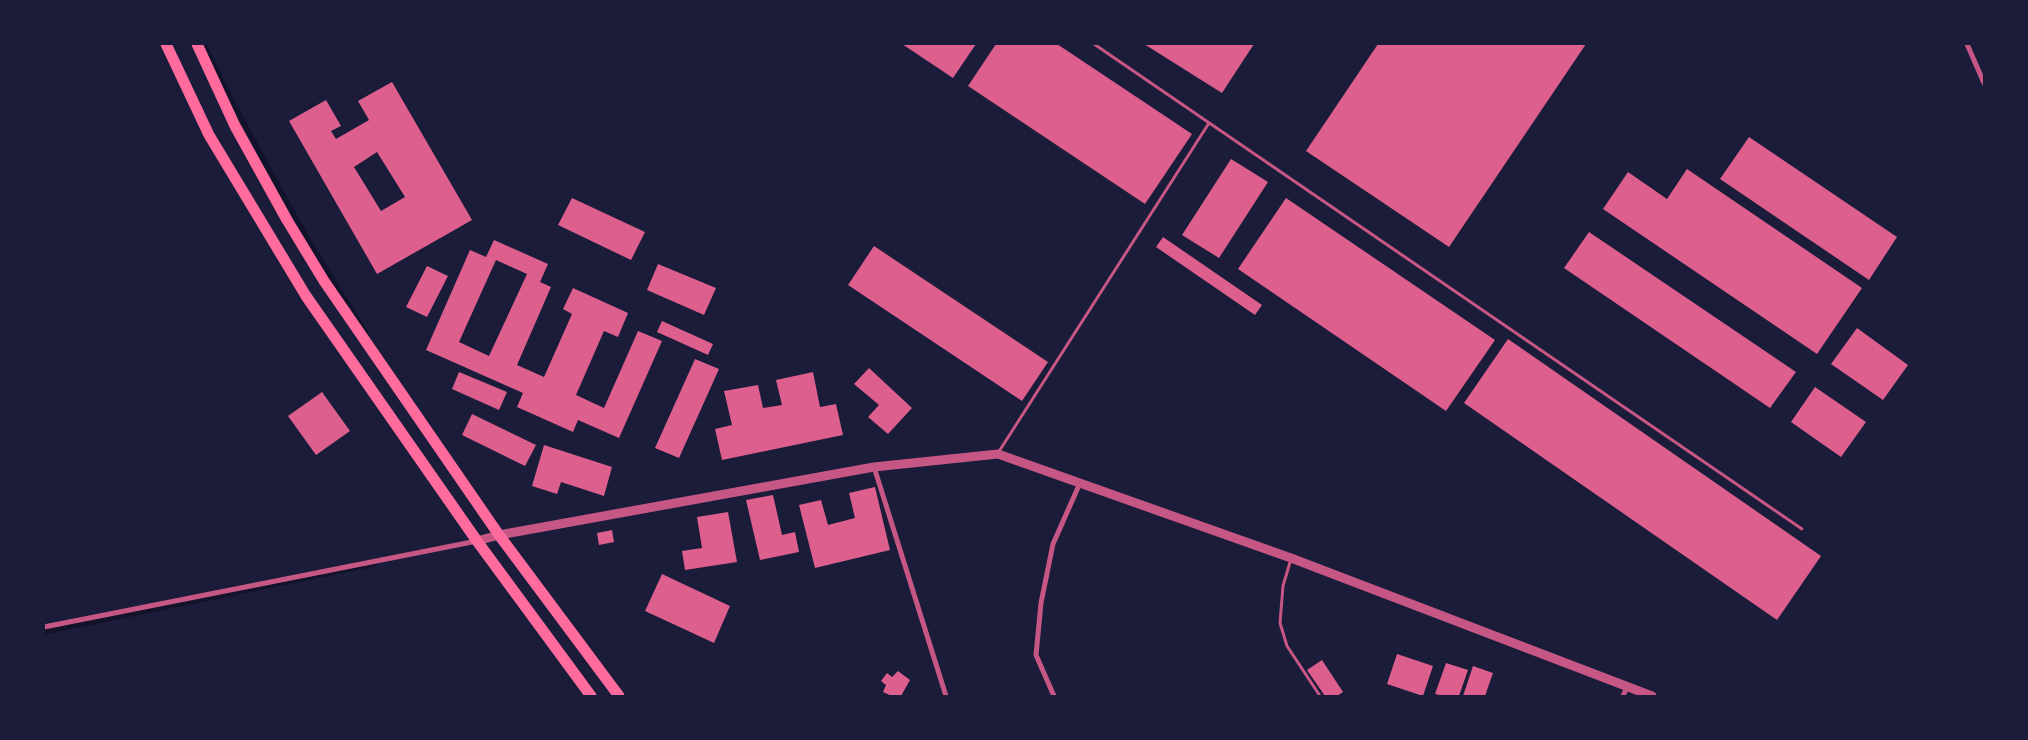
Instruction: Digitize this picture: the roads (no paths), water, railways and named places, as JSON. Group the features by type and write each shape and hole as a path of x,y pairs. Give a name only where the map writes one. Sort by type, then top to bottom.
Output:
{"highway":[{"path":"166,44 210,135 306,296 478,541 591,696"},
{"path":"197,44 236,126 305,250 499,535 618,696"}],"street":[{"path":"1967,44 1984,83"},
{"path":"44,627 478,541 499,535 874,467 998,454 1291,558 1652,696"},
{"path":"874,467 946,696"},
{"path":"1054,696 1036,656 1041,603 1053,544 1080,483"},
{"path":"1623,696 1626,687"}],"lane":[{"path":"1094,44 1802,529"},
{"path":"998,454 1209,123"},
{"path":"1291,558 1284,586 1280,623 1287,646 1320,696"}],"waterway":[{"path":"204,44 233,103 280,190 313,248 366,333"},
{"path":"44,632 374,564"}]}
